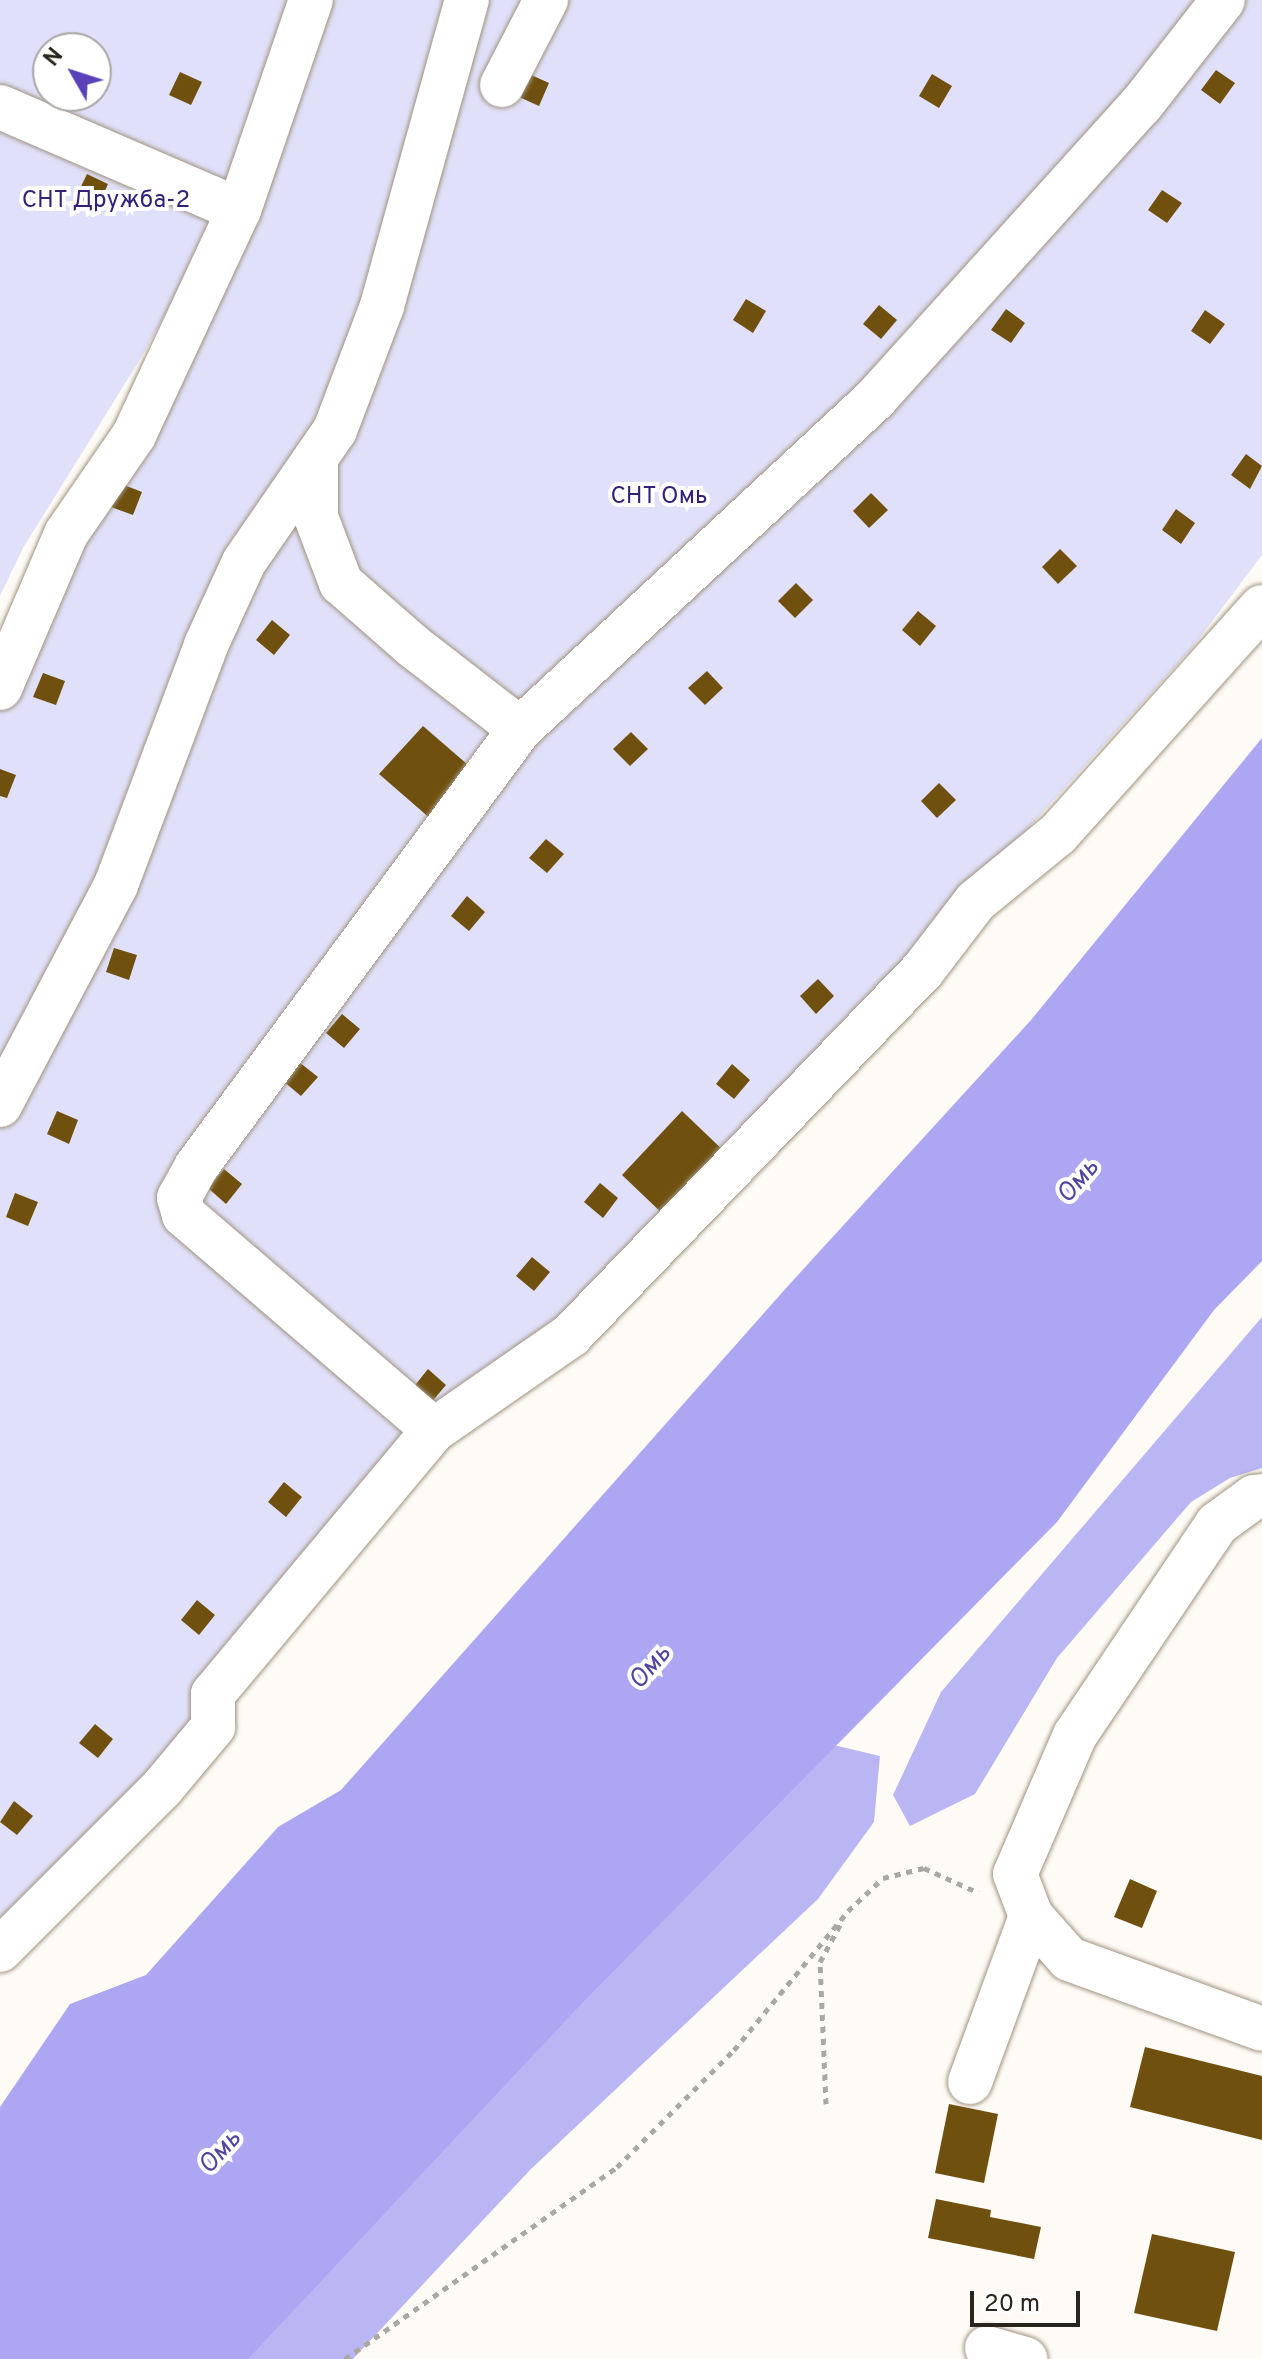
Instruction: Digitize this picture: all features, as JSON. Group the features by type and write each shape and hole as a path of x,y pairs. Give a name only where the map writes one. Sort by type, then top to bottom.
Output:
{"street":[{"path":"0,688 66,534 134,435 239,210 311,0"},
{"path":"0,1105 116,885 206,645 244,562 335,430 382,306 467,0"},
{"path":"502,85 546,0"},
{"path":"434,1430 184,1215 179,1198 196,1167 520,729 876,398 1141,105 1223,0"},
{"path":"0,107 239,210"},
{"path":"316,458 316,517 341,583 413,646 520,729"},
{"path":"0,1950 171,1778 213,1727 213,1694 434,1430 571,1335 923,970 976,901 1058,834 1262,607"},
{"path":"1262,1496 1217,1524 1075,1735 1015,1874 1031,1916 1069,1959 1262,2029"},
{"path":"970,2082 1031,1916"}],"path":[{"path":"345,2359 617,2167 734,2050 848,1911 883,1878 924,1868 1031,1916"},
{"path":"826,2104 820,1962 848,1911"}],"green space":[{"name":"СНТ Дружба-2","path":"0,0 301,0 253,160 139,361 23,548 0,596"},
{"name":"СНТ Омь","path":"332,0 1262,0 1262,555 1192,648 752,1132 432,1463 116,1825 0,1923 0,640 131,422"}],"shaded area":[{"path":"1262,1317 1262,1468 1230,1478 1191,1502 1057,1658 975,1794 910,1826 893,1795 941,1692"},
{"path":"804,1738 880,1756 874,1822 818,1899 530,2170 353,2359 216,2359"}],"water":[{"name":"Омь","path":"1262,738 1262,1261 1214,1310 1057,1522 584,2001 248,2359 0,2359 0,2107 70,2004 146,1975 278,1827 341,1790 787,1287 1031,1020"}],"building":[{"path":"1216,70 1235,83 1220,104 1201,90"},
{"path":"180,72 202,82 191,105 169,95"},
{"path":"527,73 549,83 539,106 517,96"},
{"path":"932,74 952,86 939,108 919,96"},
{"path":"87,174 108,184 98,207 76,197"},
{"path":"1162,190 1182,203 1167,223 1148,210"},
{"path":"746,299 766,311 753,333 733,320"},
{"path":"879,305 897,320 881,339 863,324"},
{"path":"1006,309 1025,323 1011,343 991,330"},
{"path":"1205,310 1225,324 1210,344 1191,331"},
{"path":"1246,454 1262,466 1250,489 1231,475"},
{"path":"119,483 142,492 133,515 111,507"},
{"path":"871,493 888,510 869,528 853,511"},
{"path":"1176,509 1195,523 1181,544 1162,530"},
{"path":"1060,549 1077,566 1058,584 1042,567"},
{"path":"796,583 813,600 795,618 778,601"},
{"path":"918,611 936,626 920,646 902,630"},
{"path":"272,620 290,635 274,655 256,640"},
{"path":"707,671 723,688 705,705 688,688"},
{"path":"43,673 65,681 56,705 33,697"},
{"path":"423,726 475,771 432,820 379,774"},
{"path":"631,732 648,749 630,766 613,749"},
{"path":"0,769 16,775 7,798 0,796"},
{"path":"939,783 956,800 937,818 921,801"},
{"path":"546,839 564,854 547,873 529,858"},
{"path":"467,896 485,912 469,931 451,916"},
{"path":"114,948 137,955 129,980 106,972"},
{"path":"818,979 834,996 816,1014 800,996"},
{"path":"342,1014 360,1029 344,1048 326,1033"},
{"path":"299,1062 318,1077 301,1096 283,1081"},
{"path":"732,1064 750,1080 734,1099 716,1084"},
{"path":"57,1111 78,1120 69,1144 47,1134"},
{"path":"682,1111 726,1153 666,1217 622,1175"},
{"path":"224,1169 242,1184 226,1204 208,1188"},
{"path":"600,1183 618,1198 603,1218 584,1202"},
{"path":"15,1193 38,1202 28,1226 6,1217"},
{"path":"532,1257 550,1272 534,1291 516,1276"},
{"path":"428,1369 446,1385 430,1404 412,1389"},
{"path":"284,1482 302,1497 286,1517 268,1502"},
{"path":"197,1600 215,1615 199,1635 181,1620"},
{"path":"95,1724 113,1739 98,1758 79,1743"},
{"path":"14,1801 33,1816 17,1835 0,1822"},
{"path":"1130,1879 1157,1891 1142,1928 1114,1917"},
{"path":"1145,2047 1262,2076 1262,2140 1130,2107"},
{"path":"949,2104 998,2114 984,2183 935,2173"},
{"path":"936,2199 991,2210 990,2217 1041,2227 1034,2259 928,2238"},
{"path":"1152,2234 1235,2252 1217,2331 1134,2313"}]}
